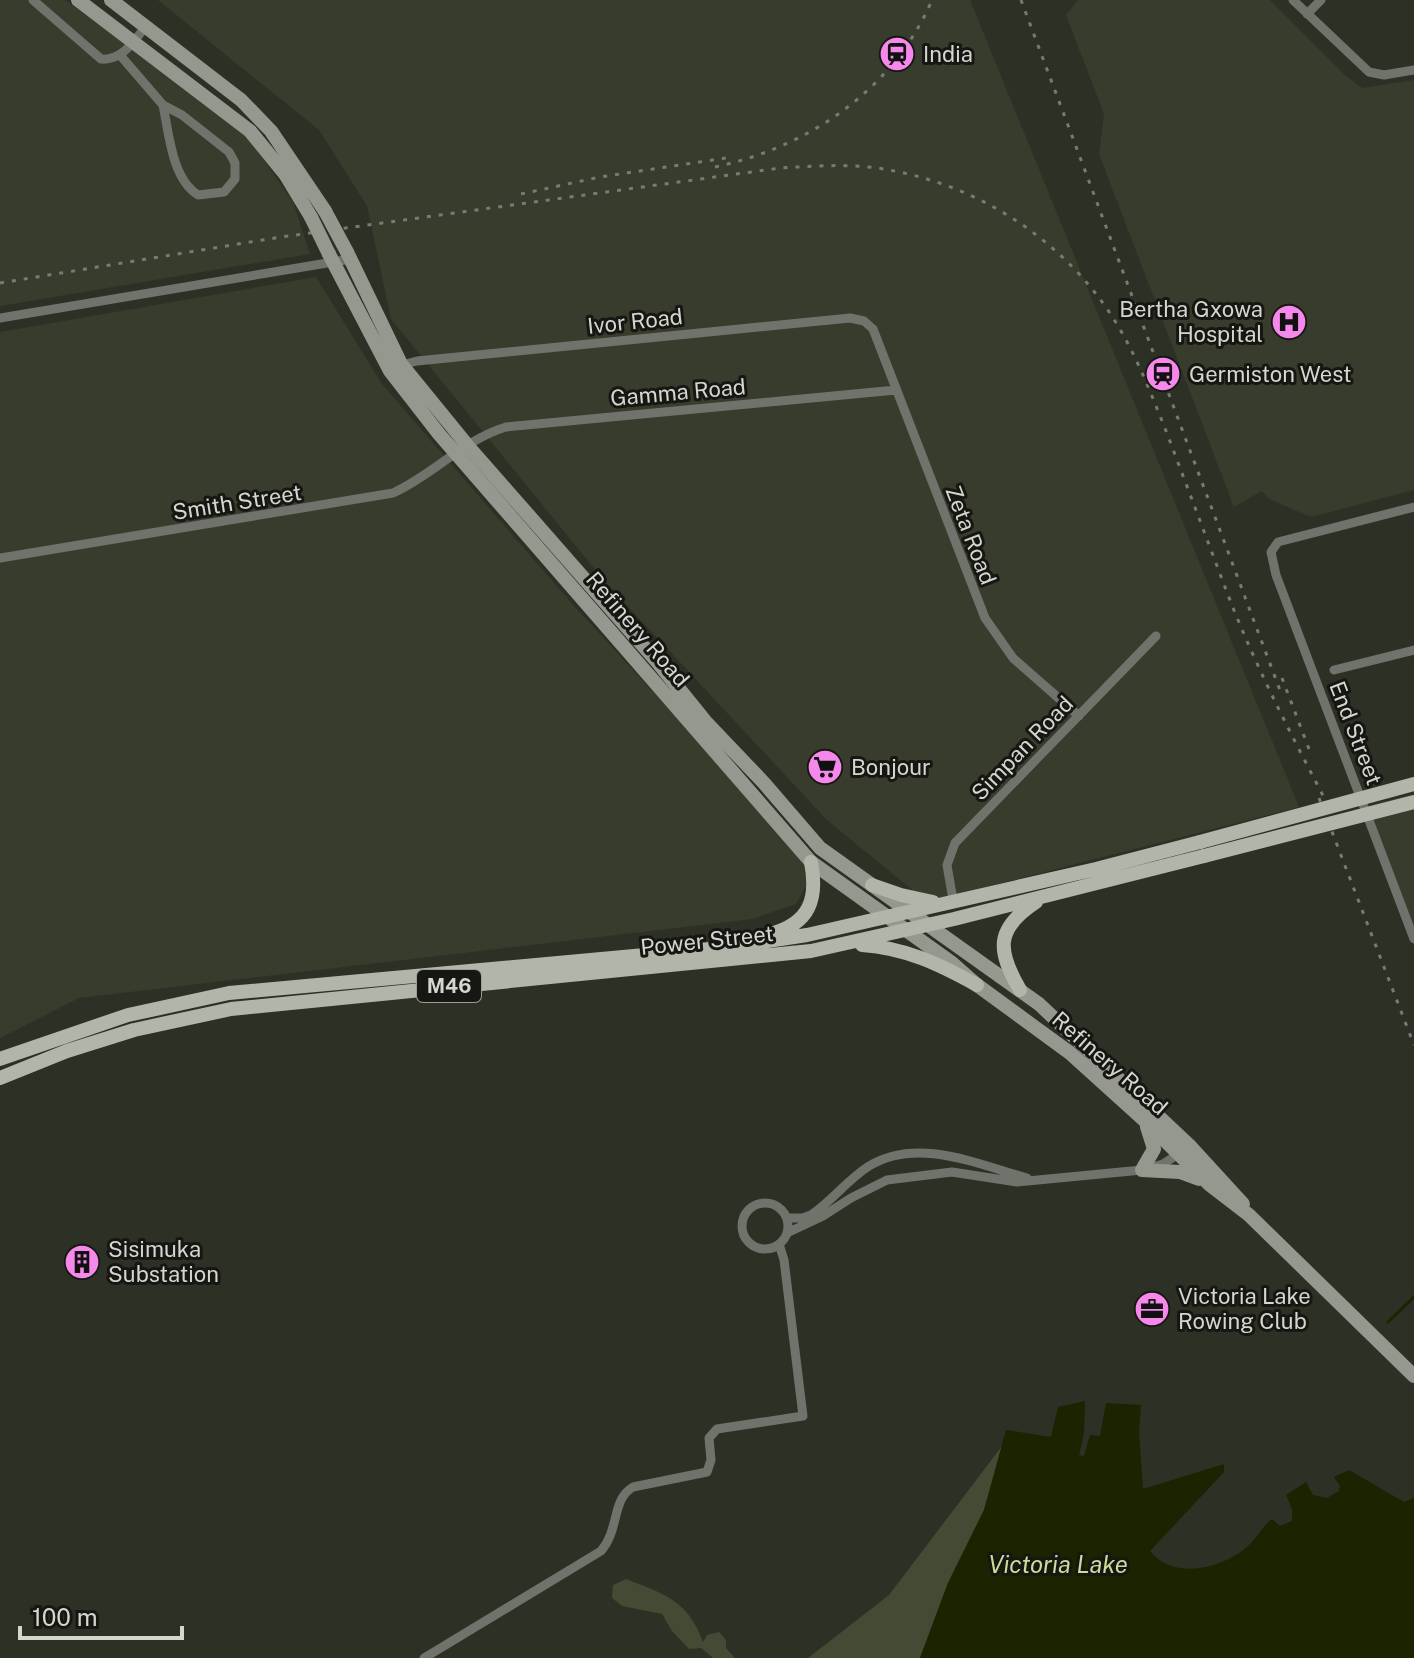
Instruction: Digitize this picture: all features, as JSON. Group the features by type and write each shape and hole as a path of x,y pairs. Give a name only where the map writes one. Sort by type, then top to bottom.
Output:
{"main road":[{"name":"Refinery Road","path":"78,0 207,95 259,141 349,255 395,368"},
{"name":"Refinery Road","path":"111,0 241,100 271,131 318,214 331,258 395,368 461,449 653,669 811,862 906,929 1070,1053 1143,1119 1219,1176 1249,1215 1414,1376"},
{"path":"259,141 271,131"},
{"name":"Refinery Road","path":"653,669 764,783 820,848 1052,1015 1184,1149 1210,1185 1249,1215"},
{"name":"Power Street","path":"0,1059 128,1015 229,993 707,962 811,951 1043,897 1414,784"},
{"name":"Power Street","path":"0,1078 67,1051 134,1030 231,1009 419,981 721,948 807,935 948,901 1414,802"},
{"path":"721,948 784,930 801,919 811,902 815,883 811,862"},
{"path":"872,885 911,898 948,901"},
{"path":"1020,990 1004,957 1004,936 1023,910 1043,897"},
{"path":"845,944 888,947 917,955 977,985"},
{"path":"128,1015 134,1030"},
{"path":"1143,1119 1154,1149 1142,1170 1180,1172 1210,1185"}],"street":[{"path":"33,0 101,59 110,60 120,55 146,26"},
{"path":"1293,0 1369,72 1384,75 1414,70"},
{"path":"1307,14 1321,0"},
{"path":"120,55 163,105 182,115 229,152 235,163 235,179 224,192 198,195 186,186 177,165 163,105"},
{"path":"0,318 349,255"},
{"name":"Ivor Road","path":"395,368 850,318 870,324 877,337"},
{"name":"Zeta Road","path":"877,337 985,618 1013,658 1079,716"},
{"name":"Gamma Road","path":"461,449 498,430 529,424 896,390"},
{"name":"Smith Street","path":"0,558 373,498 412,484 461,449"},
{"name":"End Street","path":"1414,507 1278,542 1271,552 1276,575 1414,939"},
{"name":"Simpan Road","path":"948,901 947,865 955,843 1156,636"},
{"path":"1334,670 1414,650"},
{"path":"787,1233 787,1218 778,1207 764,1203 751,1208 743,1218 743,1231 750,1244 765,1249 779,1244 787,1233 823,1216 876,1184 952,1172 1017,1182 1142,1170 1163,1164 1184,1149"},
{"path":"787,1218 811,1215 868,1167 882,1160 933,1154 963,1158 1032,1180"},
{"path":"933,1154 934,1173"},
{"path":"424,1658 601,1551 612,1534 618,1507 626,1491 707,1472 711,1460 709,1438 717,1429 803,1416 784,1260 779,1244"}],"shaded area":[{"path":"0,0 65,0 240,125 293,202 310,254 0,306"},
{"path":"158,0 970,0 1299,807 927,902 827,820 606,583 391,319 367,206 319,130"},
{"name":"Bertha Gxowa Hospital","path":"1078,0 1270,0 1362,88 1414,80 1414,490 1311,517 1269,499 1262,491 1234,507 1099,154 1104,114 1066,15"},
{"path":"316,277 382,384 574,606 789,839 807,867 806,886 796,904 752,919 79,998 0,1038 0,332"},
{"path":"1414,794 1414,935 1366,806"},
{"path":"1002,1446 984,1510 948,1583 920,1658 808,1658 889,1595"},
{"path":"626,1579 673,1600 690,1617 703,1642 707,1635 719,1632 726,1640 726,1648 735,1658 713,1658 701,1648 689,1649 672,1631 662,1614 622,1606 612,1598 613,1585"}],"water":[{"name":"Victoria Lake","path":"1085,1401 1084,1433 1079,1455 1084,1456 1090,1435 1100,1436 1106,1403 1141,1405 1139,1432 1143,1489 1224,1464 1224,1472 1150,1551 1170,1565 1194,1569 1231,1558 1246,1548 1272,1519 1280,1526 1292,1521 1292,1509 1286,1495 1306,1482 1313,1495 1327,1498 1339,1491 1340,1486 1334,1477 1349,1470 1404,1502 1414,1498 1414,1658 920,1658 948,1583 984,1510 1006,1430 1051,1437 1058,1407"}],"waterway":[{"path":"1388,1322 1414,1297"}],"railway":[{"path":"715,167 783,145 844,110 895,61 932,0"},
{"path":"1021,0 1281,693"},
{"path":"521,194 600,177 726,158"},
{"path":"0,283 281,237 780,168 862,166 925,178 959,190 1023,225 1051,247 1078,272 1121,331 1152,396 1251,650 1330,809"},
{"path":"1282,678 1309,749"},
{"path":"1319,798 1414,1045"}],"place":[{"name":"India","path":"897,54"},
{"name":"Bertha Gxowa Hospital","path":"1289,322"},
{"name":"Germiston West","path":"1163,374"},
{"name":"Bonjour","path":"825,767"},
{"name":"Sisimuka Substation","path":"82,1262"},
{"name":"Victoria Lake Rowing Club","path":"1152,1309"}]}
